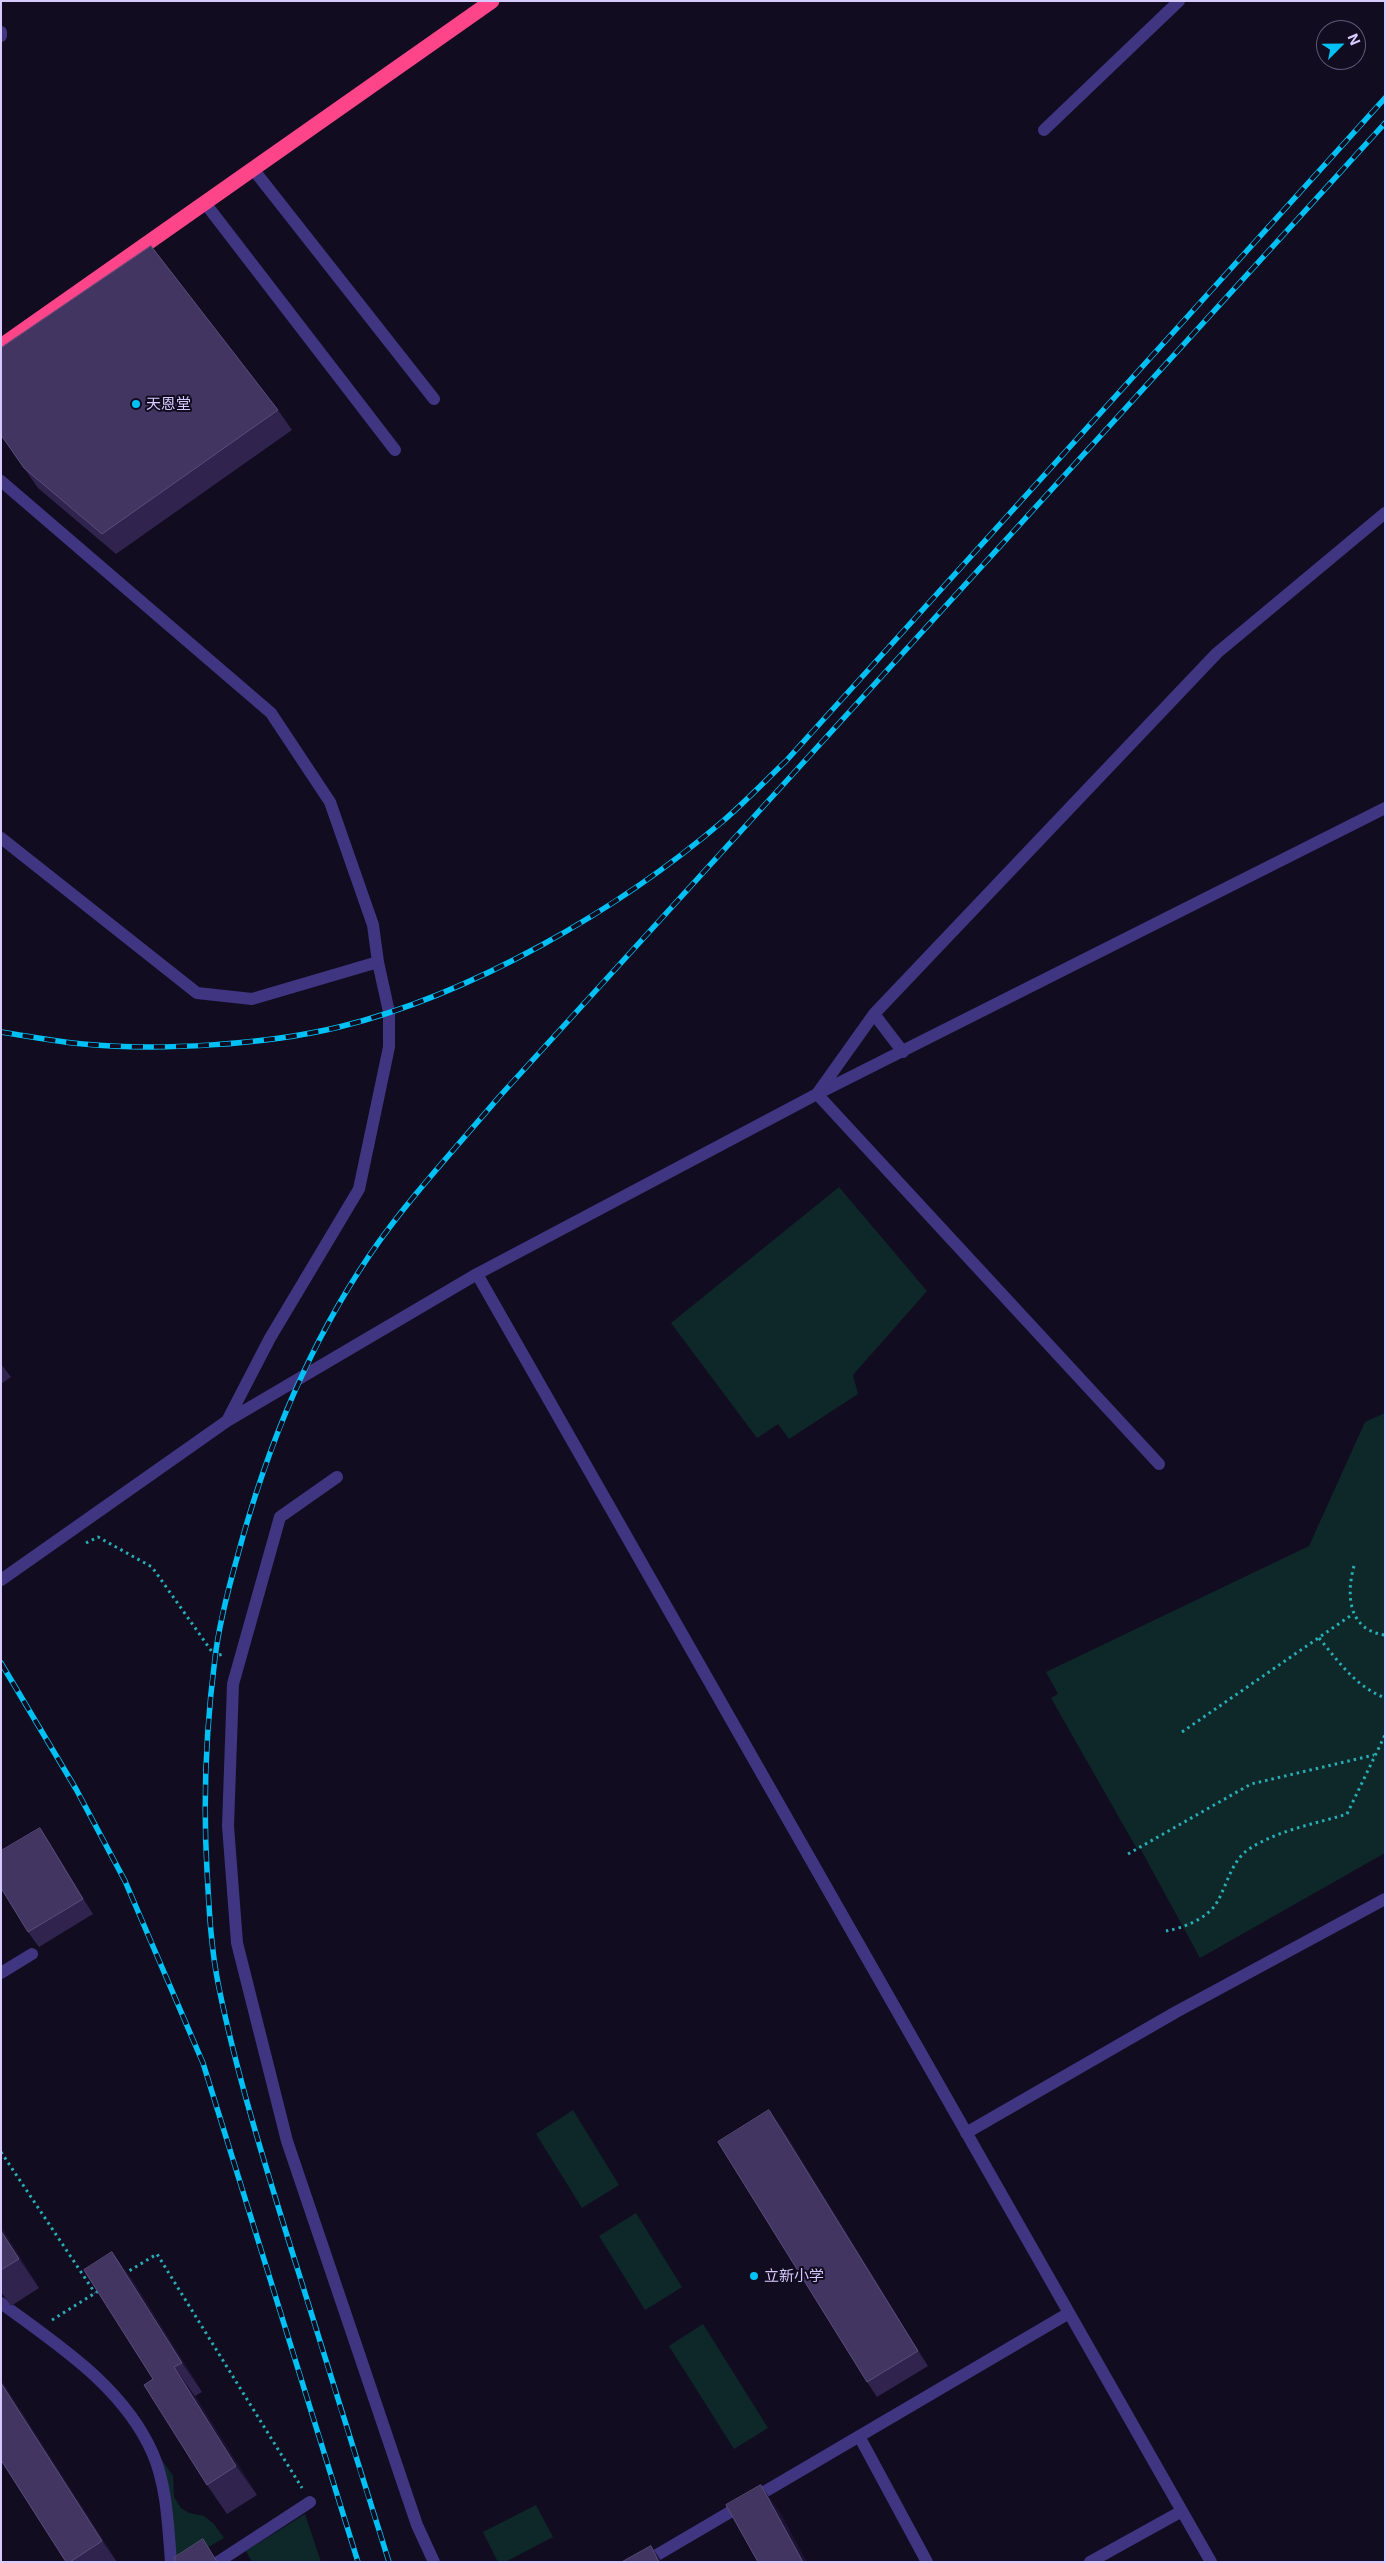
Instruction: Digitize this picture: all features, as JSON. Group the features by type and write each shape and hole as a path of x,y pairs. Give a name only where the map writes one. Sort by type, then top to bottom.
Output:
{"highway":[{"path":"1,346 492,1"}],"street":[{"path":"1044,130 1179,1"},
{"path":"253,169 434,399"},
{"path":"205,202 395,450"},
{"path":"1,481 271,713 330,802 373,925 378,962 389,1012 389,1047 359,1189 270,1338 227,1421"},
{"path":"817,1094 874,1014 1217,653 1385,513"},
{"path":"1,1580 227,1421 477,1274 817,1094 1385,808"},
{"path":"1,838 197,993 252,999 378,962"},
{"path":"874,1014 903,1052"},
{"path":"817,1094 1159,1464"},
{"path":"477,1274 1211,2562"},
{"path":"337,1477 280,1516 233,1684 228,1826 237,1943 287,2142 417,2525 434,2562"},
{"path":"966,2133 1176,2012 1385,1899"},
{"path":"1,1973 32,1954"},
{"path":"3,2308 37,2329 107,2387 135,2422 153,2455 166,2503 171,2562"},
{"path":"645,2562 1069,2313"},
{"path":"859,2436 927,2562"},
{"path":"218,2562 233,2558 310,2502"},
{"path":"1090,2562 1182,2511"}],"path":[{"path":"80,1546 98,1537 152,1567 215,1656 242,1651"},
{"path":"1354,1566 1349,1595 1353,1614 1362,1627 1385,1635"},
{"path":"1182,1732 1353,1614"},
{"path":"1318,1638 1354,1679 1369,1691 1385,1698"},
{"path":"1166,1931 1178,1929 1201,1917 1216,1904 1233,1869 1248,1850 1271,1837 1347,1814 1385,1735"},
{"path":"1128,1854 1252,1784 1375,1755"},
{"path":"1,2152 95,2293"},
{"path":"118,2278 157,2254 310,2502"},
{"path":"37,2329 103,2288"}],"green space":[{"path":"839,1187 927,1291 853,1375 858,1394 789,1439 778,1424 757,1438 671,1323"},
{"path":"1385,1413 1385,1853 1200,1958 1140,1848 1137,1849 1051,1698 1058,1694 1046,1672 1309,1546 1365,1422"},
{"path":"573,2110 619,2185 582,2208 536,2134"},
{"path":"636,2213 682,2287 645,2310 599,2236"},
{"path":"703,2324 768,2428 734,2449 669,2346"},
{"path":"160,2457 173,2476 174,2497 181,2508 189,2513 204,2516 214,2524 224,2538 182,2562 174,2562"},
{"path":"536,2505 553,2537 505,2562 498,2562 483,2532"},
{"path":"305,2514 321,2562 252,2562 246,2551"}],"building":[{"name":"天恩堂","path":"151,246 278,410 102,534 24,468 1,435 1,348"},
{"path":"40,1828 83,1899 28,1932 1,1888 1,1851"},
{"path":"769,2110 918,2351 867,2382 718,2142"},
{"path":"1,2231 19,2259 1,2270"},
{"path":"112,2252 182,2363 174,2367 236,2466 207,2485 144,2385 153,2379 84,2270"},
{"path":"1,2383 102,2541 70,2562 66,2562 1,2460"},
{"path":"761,2485 803,2562 758,2562 726,2505"},
{"path":"203,2539 217,2562 177,2562 174,2558"},
{"path":"651,2546 659,2562 622,2562"}],"railway":[{"path":"1,1032 83,1044 144,1047 245,1042 339,1027 389,1013 440,994 491,971 542,945 638,886 723,821 786,761 1385,98"},
{"path":"389,2562 254,2125 235,2057 214,1959 209,1900 205,1791 212,1684 221,1620 227,1595 248,1519 275,1440 308,1363 347,1291 384,1235 432,1175 499,1097 1385,123"},
{"path":"1,1663 76,1789 125,1881 203,2063 358,2562"}],"place":[{"name":"天恩堂","path":"136,404"},
{"name":"立新小学","path":"754,2276"}]}
